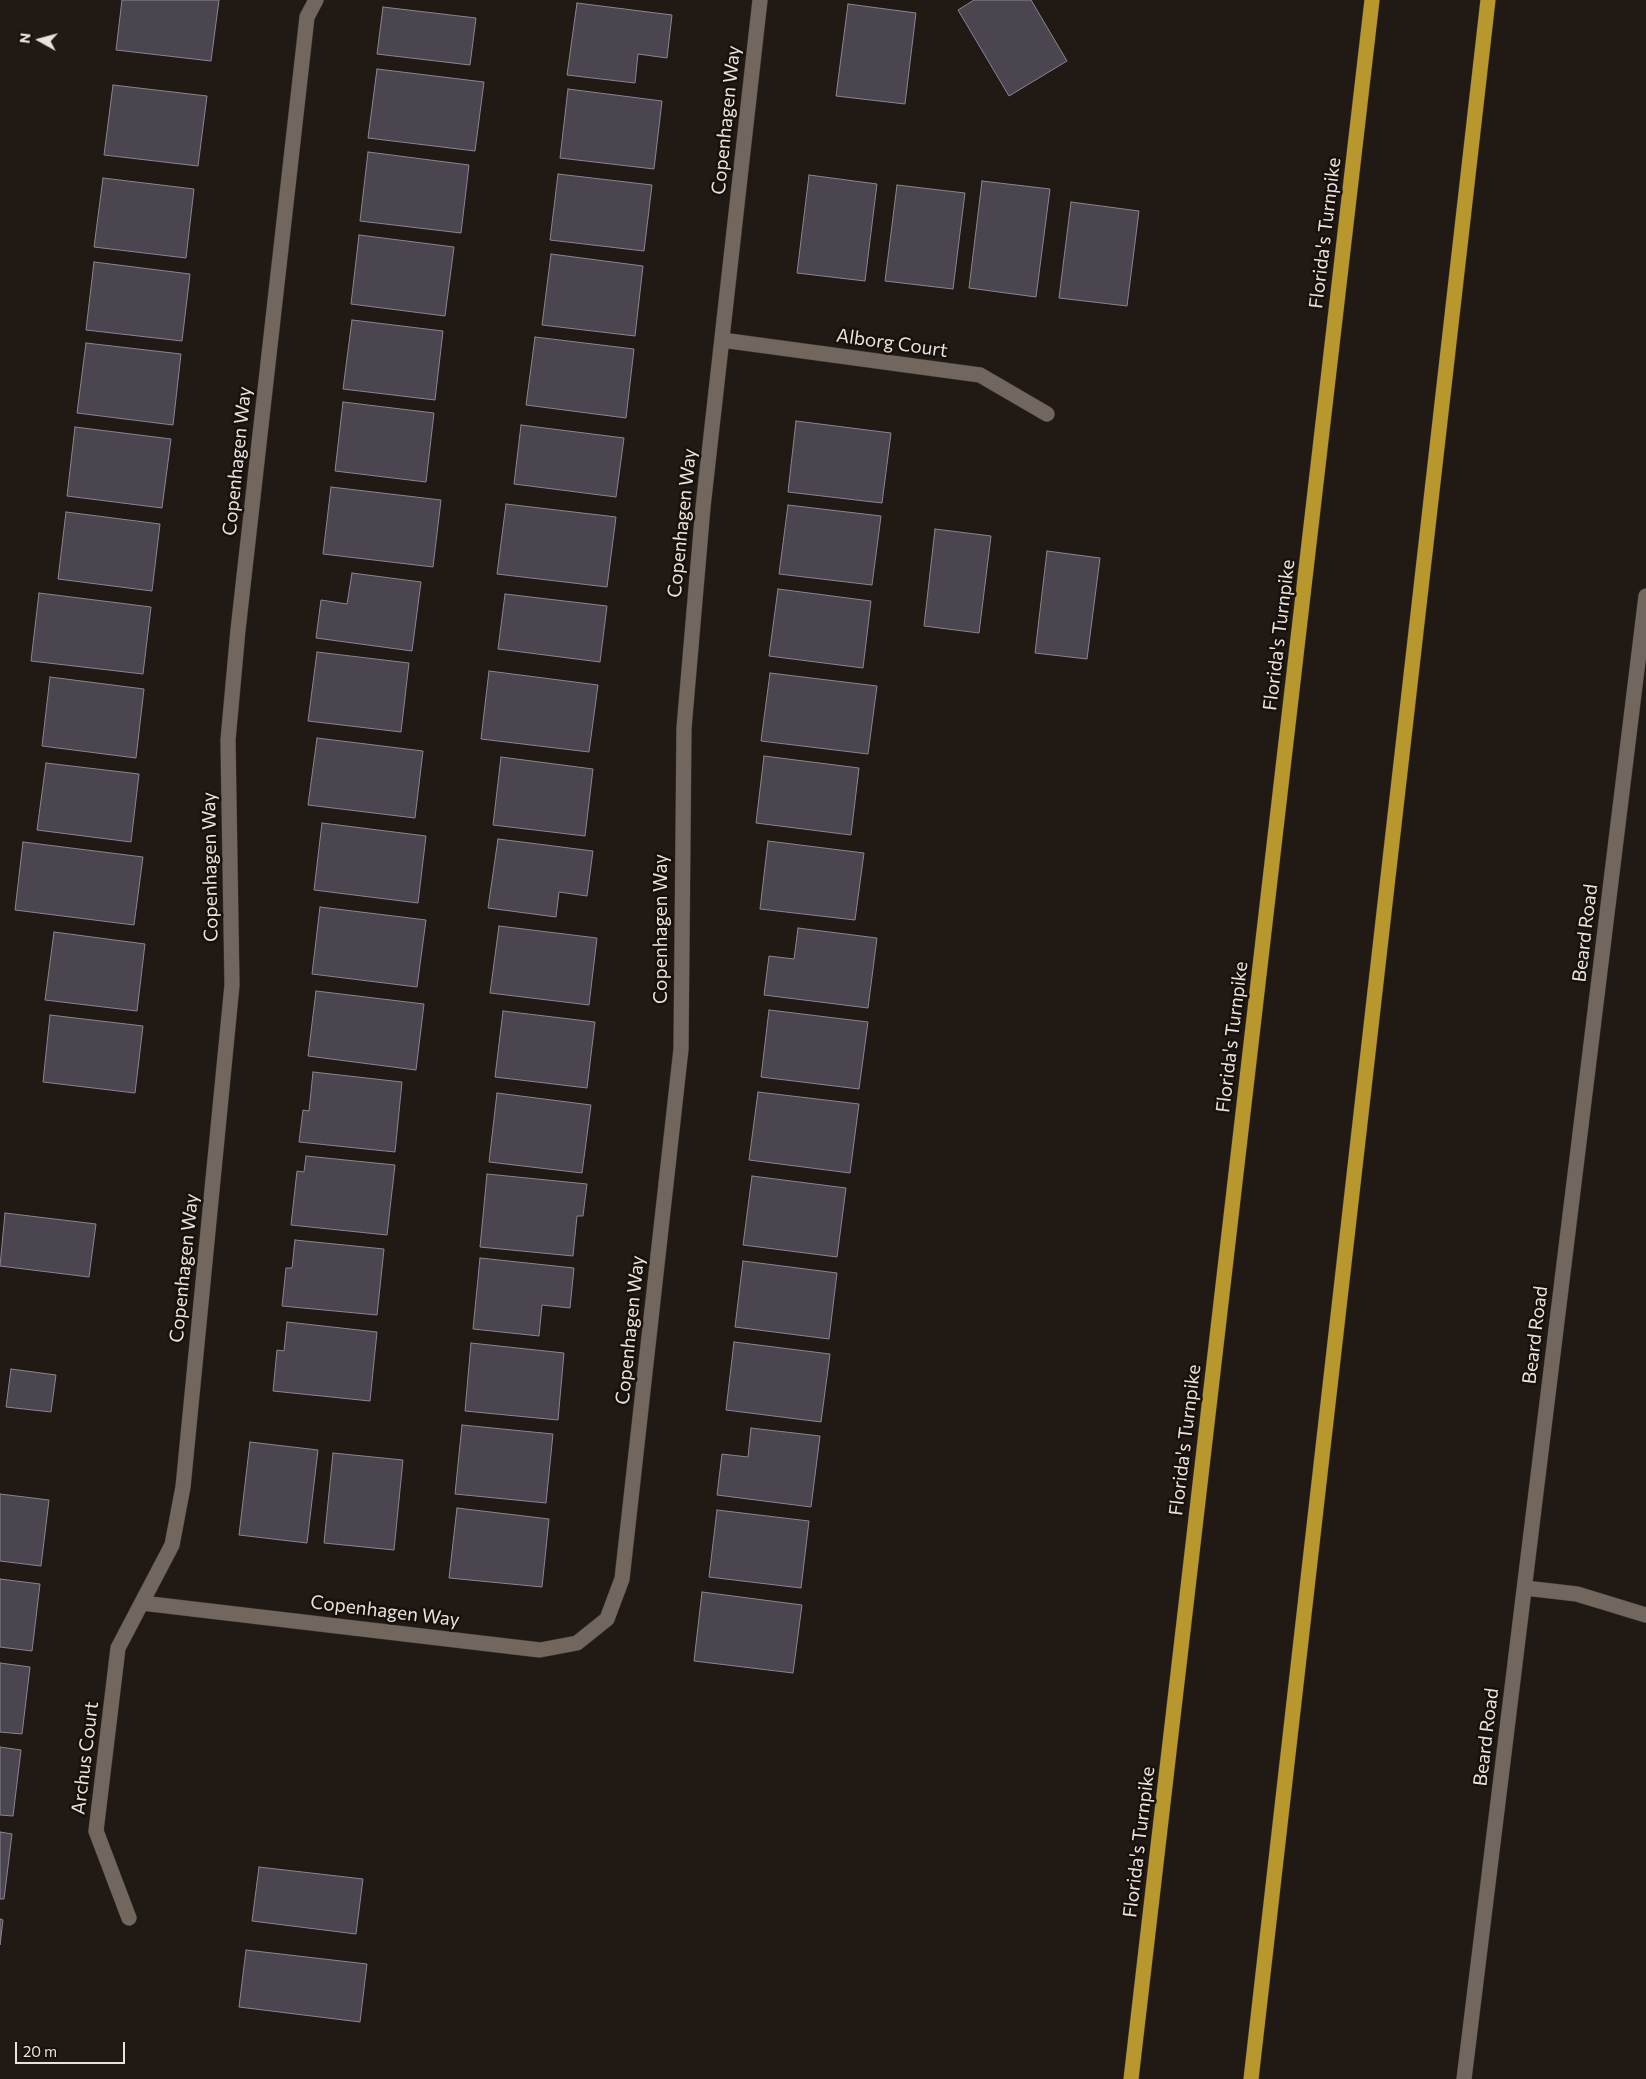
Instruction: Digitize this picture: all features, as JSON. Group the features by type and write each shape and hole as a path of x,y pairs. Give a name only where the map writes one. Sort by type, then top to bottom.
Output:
{"highway":[{"name":"Florida's Turnpike","path":"1132,2079 1372,0"},
{"path":"1251,2079 1488,0"}],"street":[{"name":"Copenhagen Way","path":"316,0 307,17 228,740 232,985 183,1487 172,1545 142,1603 540,1650 577,1643 607,1619 622,1579 681,1049 684,728 703,507 760,0"},
{"name":"Alborg Court","path":"722,340 980,375 1047,414"},
{"name":"Beard Road","path":"1464,2079 1646,596"},
{"path":"1525,1588 1577,1594 1646,1615"},
{"name":"Archus Court","path":"129,1918 96,1831 118,1648 142,1603"}],"building":[{"path":"122,0 219,0 211,61 116,50"},
{"path":"974,0 1031,0 1067,61 1009,96 958,10"},
{"path":"577,3 672,15 667,58 638,54 635,83 567,75"},
{"path":"848,4 916,13 905,104 836,96"},
{"path":"383,7 476,18 470,65 377,54"},
{"path":"377,69 484,82 475,151 368,138"},
{"path":"113,85 207,96 198,166 104,155"},
{"path":"568,89 662,101 654,169 560,158"},
{"path":"368,152 469,165 461,233 360,221"},
{"path":"558,174 652,185 644,251 550,240"},
{"path":"809,175 877,184 865,281 797,273"},
{"path":"103,178 194,189 186,258 94,247"},
{"path":"982,181 1050,189 1036,297 969,288"},
{"path":"897,185 965,193 953,289 885,281"},
{"path":"1071,202 1139,211 1127,306 1059,298"},
{"path":"359,235 454,247 445,316 351,304"},
{"path":"551,254 643,266 635,336 542,325"},
{"path":"94,262 190,274 182,341 86,330"},
{"path":"352,320 443,331 435,400 343,389"},
{"path":"535,337 634,349 626,418 526,405"},
{"path":"86,343 181,354 173,425 77,413"},
{"path":"343,402 434,413 426,482 335,471"},
{"path":"796,421 891,433 882,503 788,492"},
{"path":"521,425 624,438 616,497 514,484"},
{"path":"75,427 171,439 162,508 67,496"},
{"path":"331,487 441,500 433,567 323,554"},
{"path":"506,504 616,517 607,587 497,574"},
{"path":"788,505 881,516 872,585 779,574"},
{"path":"66,512 160,524 152,591 58,579"},
{"path":"935,529 991,536 979,633 924,626"},
{"path":"1047,551 1100,558 1087,659 1035,653"},
{"path":"352,573 421,582 412,651 316,638 321,600 347,604"},
{"path":"778,589 871,601 863,668 769,656"},
{"path":"39,593 151,607 143,674 31,661"},
{"path":"505,594 607,606 600,662 498,649"},
{"path":"317,652 409,663 401,732 308,721"},
{"path":"489,671 598,685 589,752 481,739"},
{"path":"770,673 877,686 868,754 761,741"},
{"path":"50,677 144,689 136,758 42,746"},
{"path":"317,738 423,751 415,818 308,805"},
{"path":"764,756 859,768 851,835 756,823"},
{"path":"501,757 593,769 585,836 493,825"},
{"path":"46,763 139,774 131,842 37,830"},
{"path":"322,823 426,836 418,903 314,890"},
{"path":"498,839 593,851 587,896 559,892 556,917 488,908"},
{"path":"768,841 864,853 855,920 760,909"},
{"path":"23,842 143,857 134,925 15,910"},
{"path":"320,907 426,920 417,987 312,974"},
{"path":"499,926 597,938 589,1005 490,993"},
{"path":"798,928 877,938 868,1008 764,995 769,956 794,959"},
{"path":"54,932 145,944 137,1011 45,1000"},
{"path":"316,991 424,1004 416,1070 308,1056"},
{"path":"769,1010 868,1022 859,1089 761,1077"},
{"path":"503,1011 595,1022 587,1088 495,1077"},
{"path":"50,1015 143,1026 135,1093 43,1082"},
{"path":"313,1072 402,1082 395,1152 299,1142 303,1110 309,1111"},
{"path":"758,1092 859,1104 850,1173 749,1160"},
{"path":"497,1093 591,1105 582,1173 489,1162"},
{"path":"306,1156 395,1165 387,1235 291,1225 297,1171 304,1172"},
{"path":"487,1174 587,1184 583,1216 577,1216 573,1256 480,1247"},
{"path":"752,1176 846,1188 837,1257 743,1245"},
{"path":"5,1213 96,1224 89,1277 0,1266"},
{"path":"295,1240 384,1249 377,1315 282,1306 286,1268 292,1268"},
{"path":"480,1258 574,1268 570,1308 542,1305 539,1336 473,1329"},
{"path":"743,1261 837,1273 829,1339 735,1327"},
{"path":"287,1322 377,1332 370,1401 273,1391 277,1350 284,1351"},
{"path":"734,1342 830,1354 821,1422 726,1410"},
{"path":"471,1343 564,1353 558,1420 465,1411"},
{"path":"11,1369 56,1375 51,1412 6,1407"},
{"path":"462,1425 553,1434 546,1503 455,1494"},
{"path":"751,1428 820,1436 811,1507 717,1495 722,1454 748,1457"},
{"path":"250,1442 318,1450 307,1543 239,1535"},
{"path":"333,1453 403,1460 394,1550 324,1543"},
{"path":"0,1494 49,1500 41,1566 0,1561"},
{"path":"457,1508 549,1519 542,1587 449,1578"},
{"path":"717,1510 809,1521 801,1588 709,1577"},
{"path":"0,1579 40,1584 32,1651 0,1647"},
{"path":"702,1592 802,1605 793,1673 694,1661"},
{"path":"0,1663 30,1667 22,1734 0,1732"},
{"path":"0,1747 21,1750 13,1816 0,1815"},
{"path":"0,1832 12,1834 4,1899 0,1899"},
{"path":"259,1867 363,1879 356,1934 252,1921"},
{"path":"0,1919 3,1920 0,1945"},
{"path":"246,1950 367,1964 360,2022 239,2007"}]}
